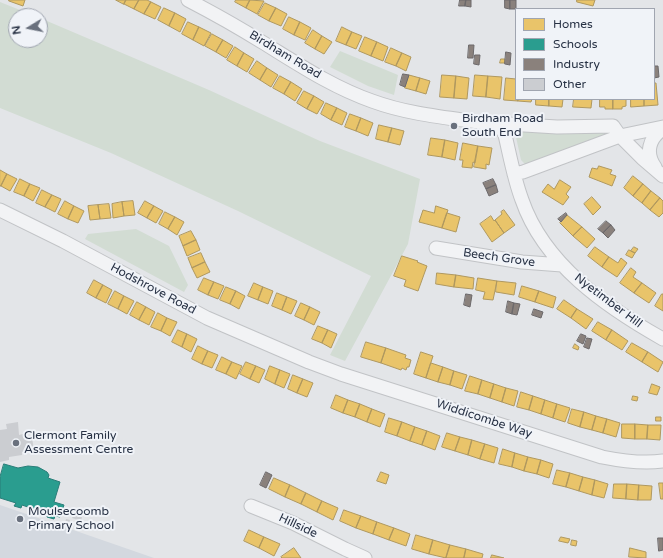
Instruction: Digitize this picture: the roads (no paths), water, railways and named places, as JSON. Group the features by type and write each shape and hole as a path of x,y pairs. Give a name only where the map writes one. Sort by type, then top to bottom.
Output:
{"street":[{"name":"Birdham Road","path":"188,0 243,30 306,69 337,86 385,106 491,124 501,128"},
{"path":"501,128 508,124 557,127 613,126 620,136 663,176"},
{"name":"Nyetimber Hill","path":"501,128 505,135 522,200 532,223 562,265 597,296 642,327 663,339"},
{"path":"514,174 620,136 663,128"},
{"path":"663,128 652,139 649,150 653,164 663,176"},
{"name":"Hodshrove Road","path":"0,210 63,241 207,318 309,362"},
{"name":"Beech Grove","path":"436,248 522,262 562,265"},
{"name":"Widdicombe Way","path":"309,362 348,376 597,456 619,461 663,461"},
{"name":"Hillside","path":"251,506 293,523 345,554 365,558"}],"place":[{"name":"Birdham Road South End","path":"454,126"},
{"name":"Clermont Family Assessment Centre","path":"16,443"},
{"name":"Moulsecoomb Primary School","path":"20,519"}]}
